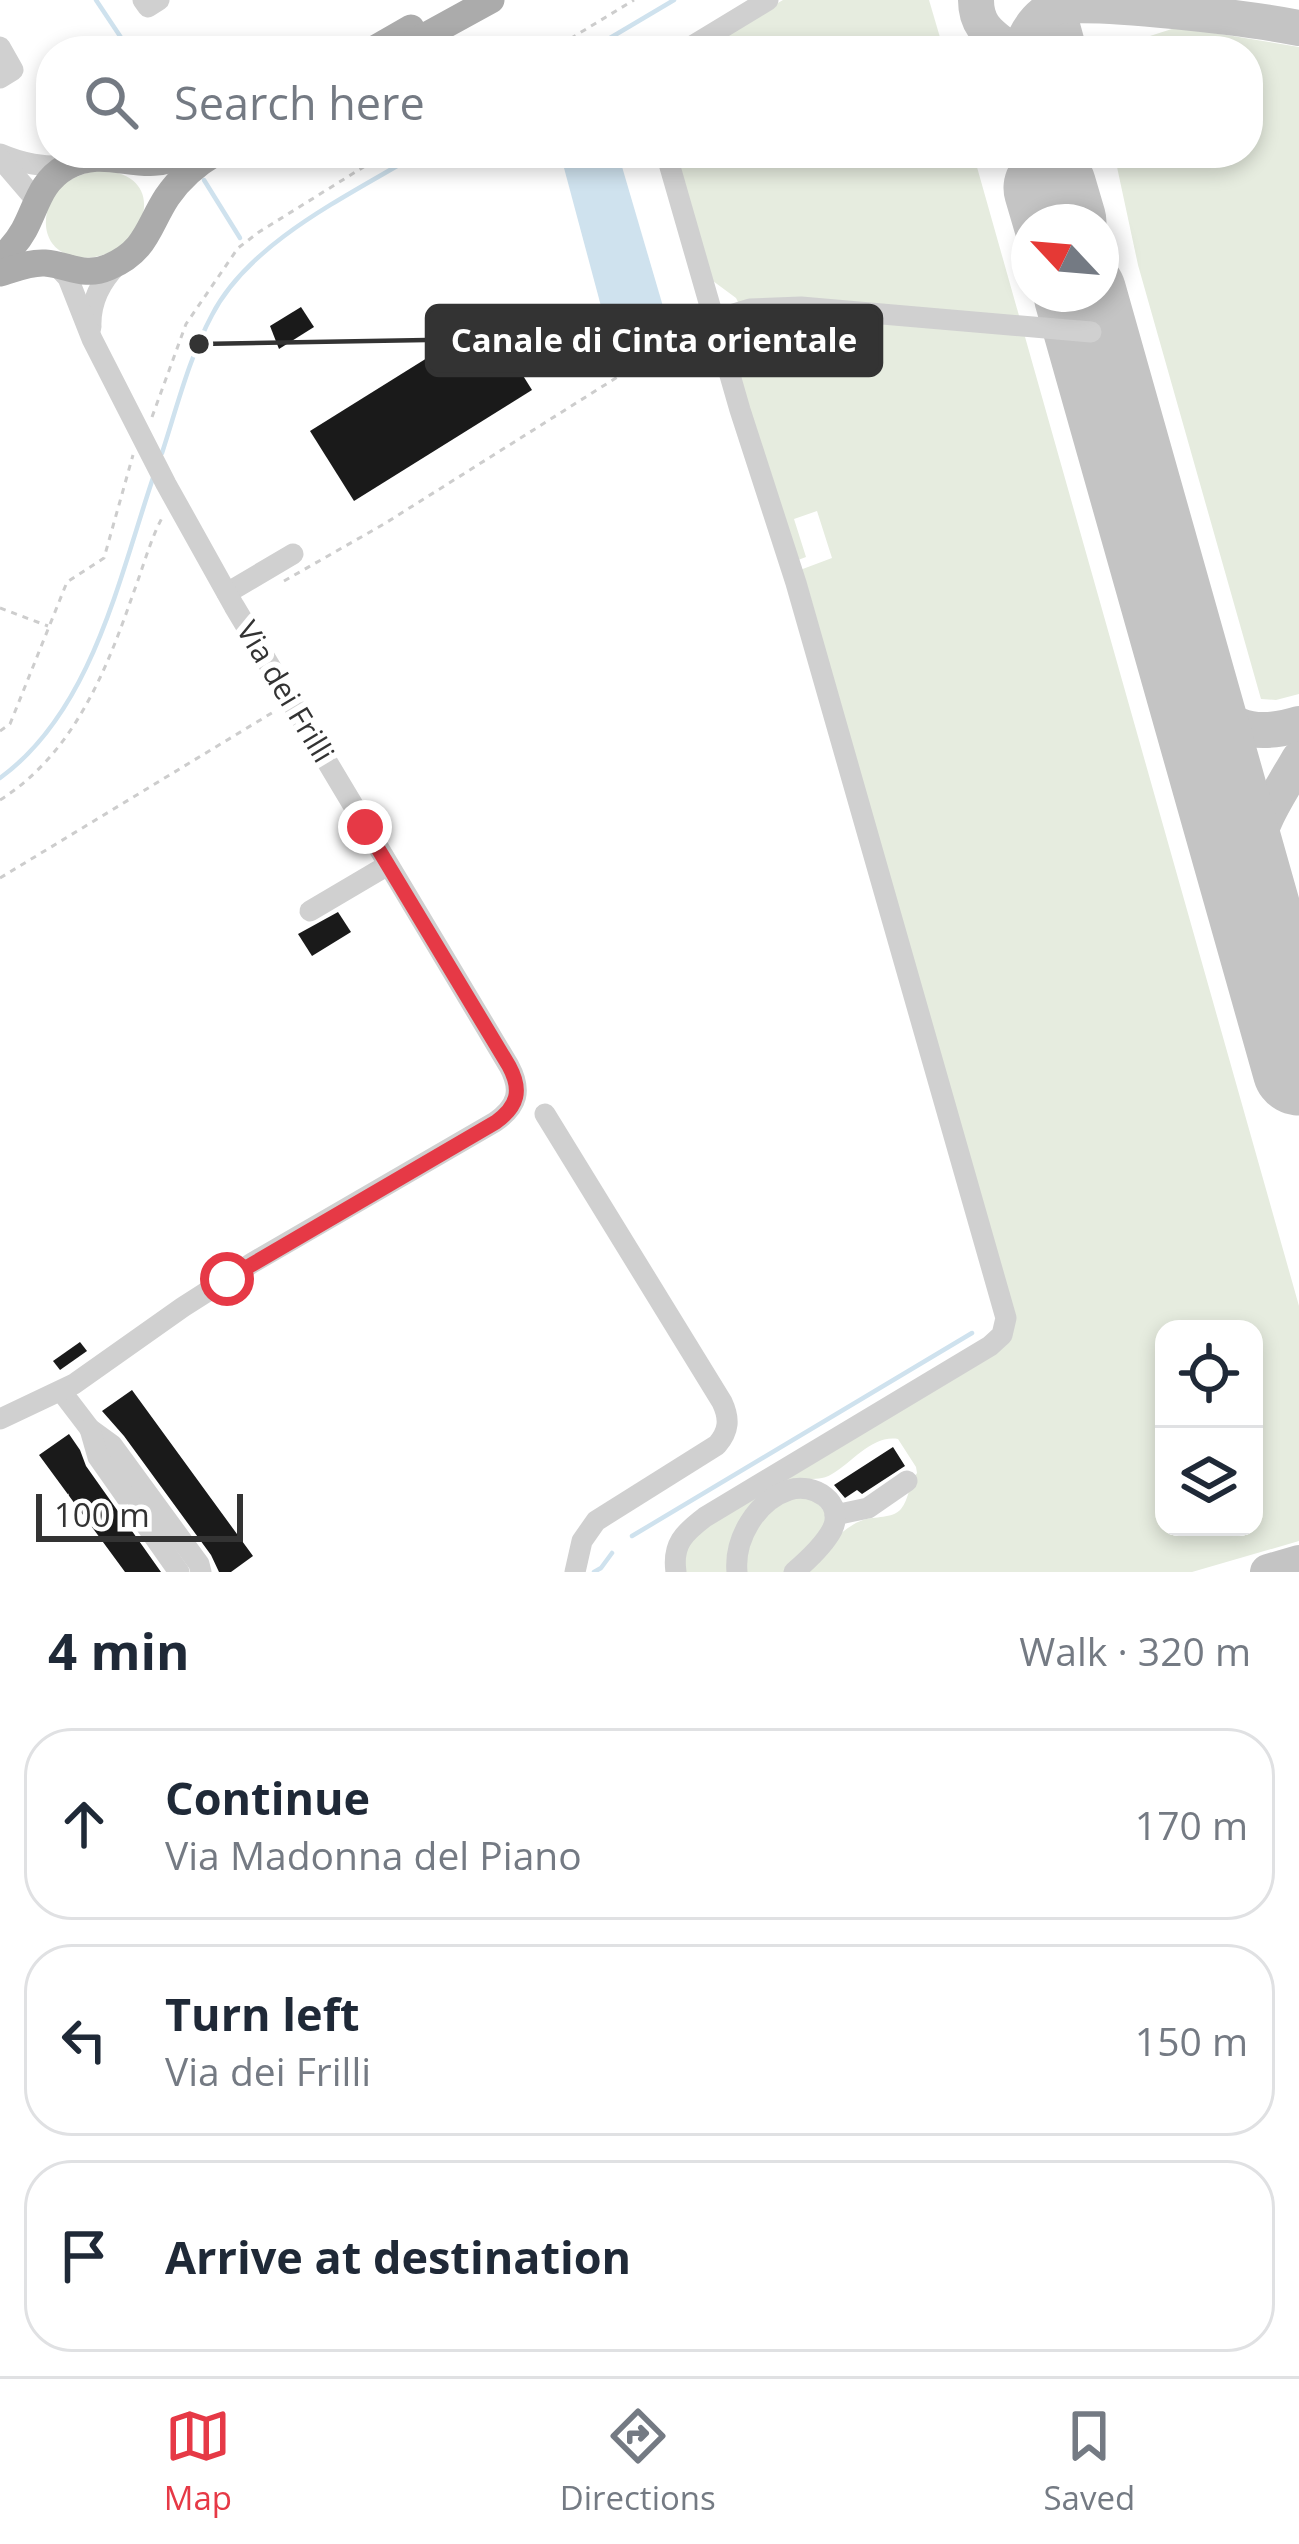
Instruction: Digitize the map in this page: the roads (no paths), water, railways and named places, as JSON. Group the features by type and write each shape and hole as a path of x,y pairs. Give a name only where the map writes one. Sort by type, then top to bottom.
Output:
{"main road":[{"path":"398,36 462,0"},
{"path":"425,36 491,0"},
{"path":"0,260 18,241 44,185 65,168"},
{"path":"137,168 152,184 157,214"},
{"path":"0,273 39,263 88,272 109,267 149,235 157,214 194,168"},
{"path":"34,205 35,239 56,265"}],"street":[{"path":"143,0 148,7 159,0"},
{"path":"709,36 768,0"},
{"path":"0,47 13,70 0,78"},
{"path":"1,160 36,165"},
{"path":"1,160 34,205"},
{"path":"670,168 708,322 796,584 1006,1318 1001,1335 990,1346 684,1533 675,1550 676,1572"},
{"path":"92,339 94,300 102,282 127,256"},
{"name":"Via dei Frilli","path":"56,265 73,289 92,339 177,504 518,1090 515,1102 496,1122 227,1279 61,1391"},
{"path":"708,322 750,309 801,307 1090,332"},
{"path":"227,593 293,554"},
{"path":"310,911 388,865"},
{"path":"545,1114 728,1417 726,1432 716,1445 596,1521 582,1541 575,1572"},
{"path":"0,1419 61,1391 90,1429 112,1445 201,1572"},
{"path":"90,1429 98,1457 179,1572"},
{"path":"835,1515 868,1508 907,1481"},
{"path":"737,1572 736,1555 759,1511 793,1489 818,1492 831,1502 835,1515 830,1533 794,1572"}],"water":[{"path":"564,168 622,168 667,320 613,351"}],"waterway":[{"path":"96,0 120,36"},
{"path":"613,36 674,0"},
{"path":"162,453 197,348 229,289 276,242 393,168"},
{"path":"204,180 240,238"},
{"path":"0,778 32,750 80,680 114,598 154,475"},
{"path":"632,1536 972,1333"},
{"path":"594,1572 612,1553"}],"place":[{"name":"Canale di Cinta orientale","path":"199,344"}]}
